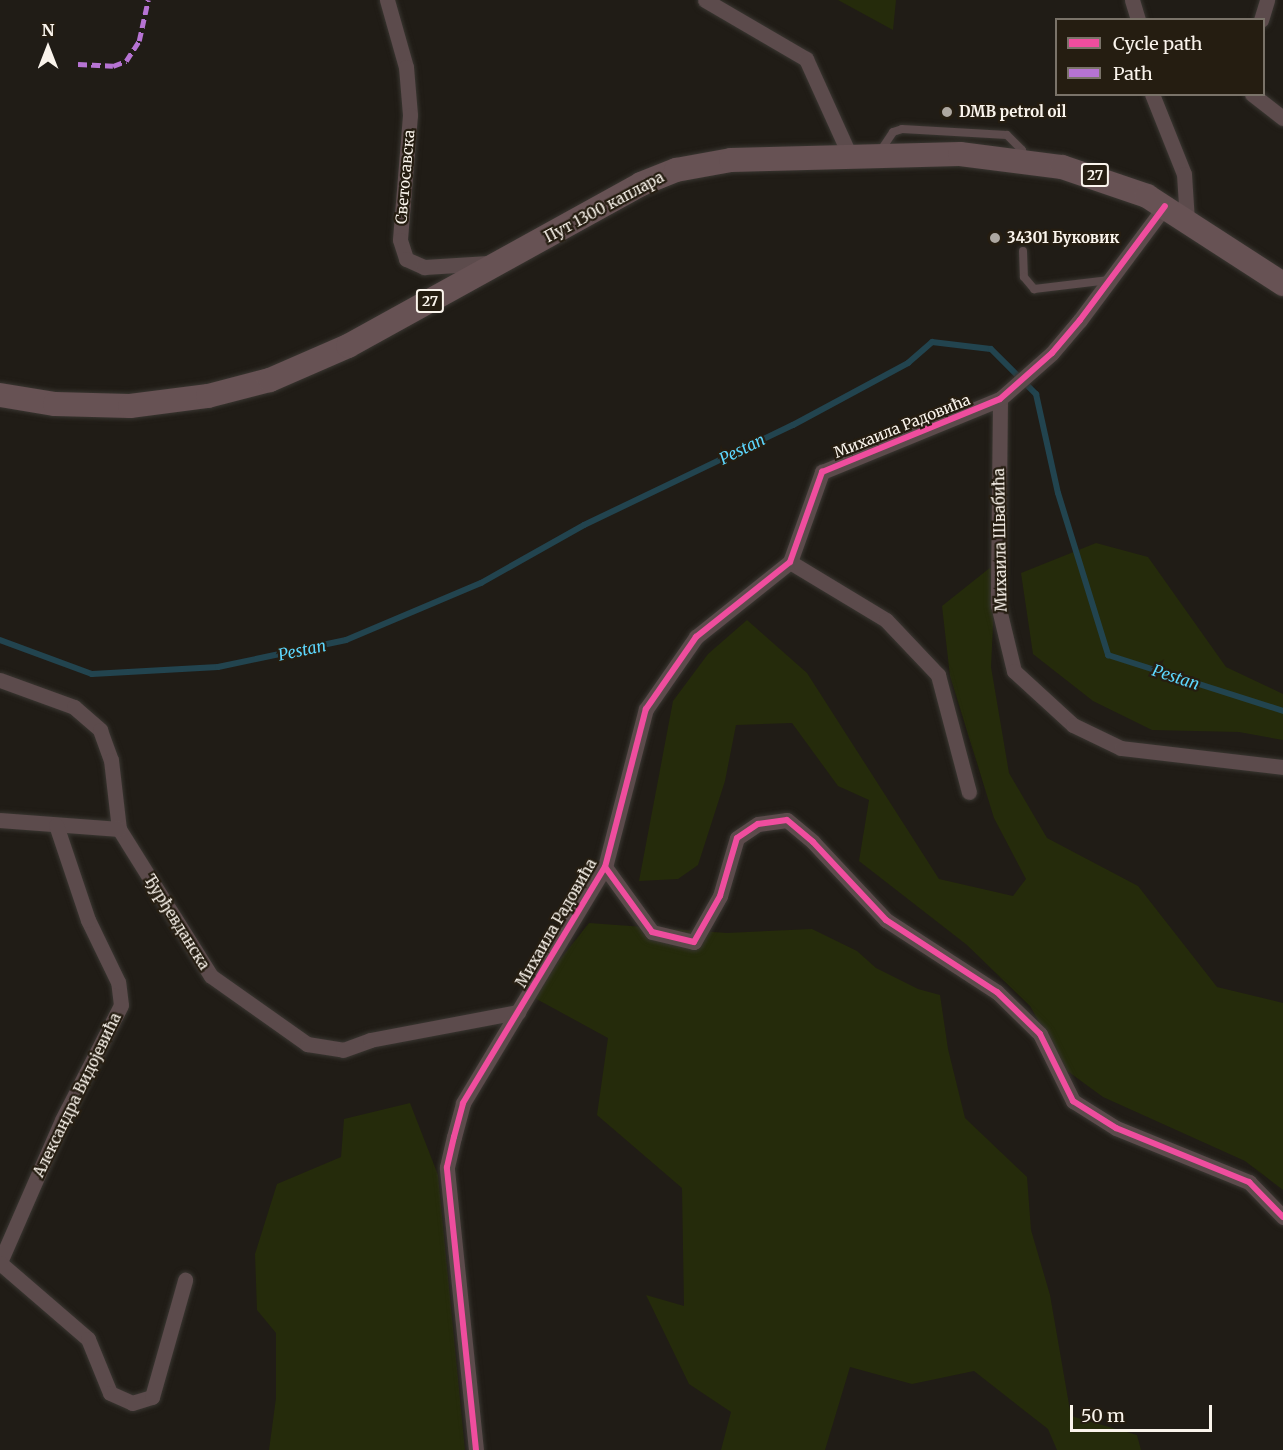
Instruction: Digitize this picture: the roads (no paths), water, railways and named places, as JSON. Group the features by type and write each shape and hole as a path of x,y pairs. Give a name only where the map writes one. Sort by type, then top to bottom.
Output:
{"main road":[{"name":"Пут 1300 каплара","path":"0,395 55,404 113,406 182,400 238,390 321,359 501,263 633,189 676,170 731,160 849,154 960,154 1025,160 1088,173 1165,206 1283,284"}],"street":[{"name":"Светосавска","path":"387,0 406,68 410,115 400,240 406,259 424,267 501,263"},
{"path":"705,0 806,59 849,154"},
{"path":"1132,0 1137,18"},
{"path":"1262,18 1267,0"},
{"path":"1153,96 1184,174 1187,220"},
{"path":"1255,96 1283,118"},
{"name":"Михаила Радовића","path":"476,1450 447,1167 463,1103 605,867 646,709 696,637 790,562 822,472 1000,399 1052,353 1165,206"},
{"name":"Михаила Швабића","path":"1000,399 998,605 1014,671 1073,725 1121,748 1283,767"},
{"path":"790,562 886,620 938,675 969,792"},
{"name":"Ђурђевданска","path":"0,680 74,707 100,730 111,760 119,829 211,976 307,1044 343,1050 370,1040 518,1012"},
{"path":"0,820 119,829"},
{"path":"605,867 652,932 694,942 720,896 737,838 758,824 787,820 813,842 885,920 997,992 1040,1034 1073,1101 1116,1128 1249,1182 1283,1217"},
{"name":"Александра Видојевића","path":"0,1263 62,1120 121,1005 118,982 88,921 56,825"},
{"path":"0,1263 88,1339 110,1393 132,1404 152,1397 185,1280"}],"lane":[{"path":"1023,251 1024,276 1034,289 1111,279"}],"waterway":[{"name":"Pestan","path":"0,640 92,674 218,667 346,640 481,583 584,525 793,425 908,363 932,342 991,349 1036,394 1058,493 1108,655 1283,711"}],"place":[{"name":"DMB petrol oil","path":"947,112"},
{"name":"34301 Буковик","path":"995,238"}]}
